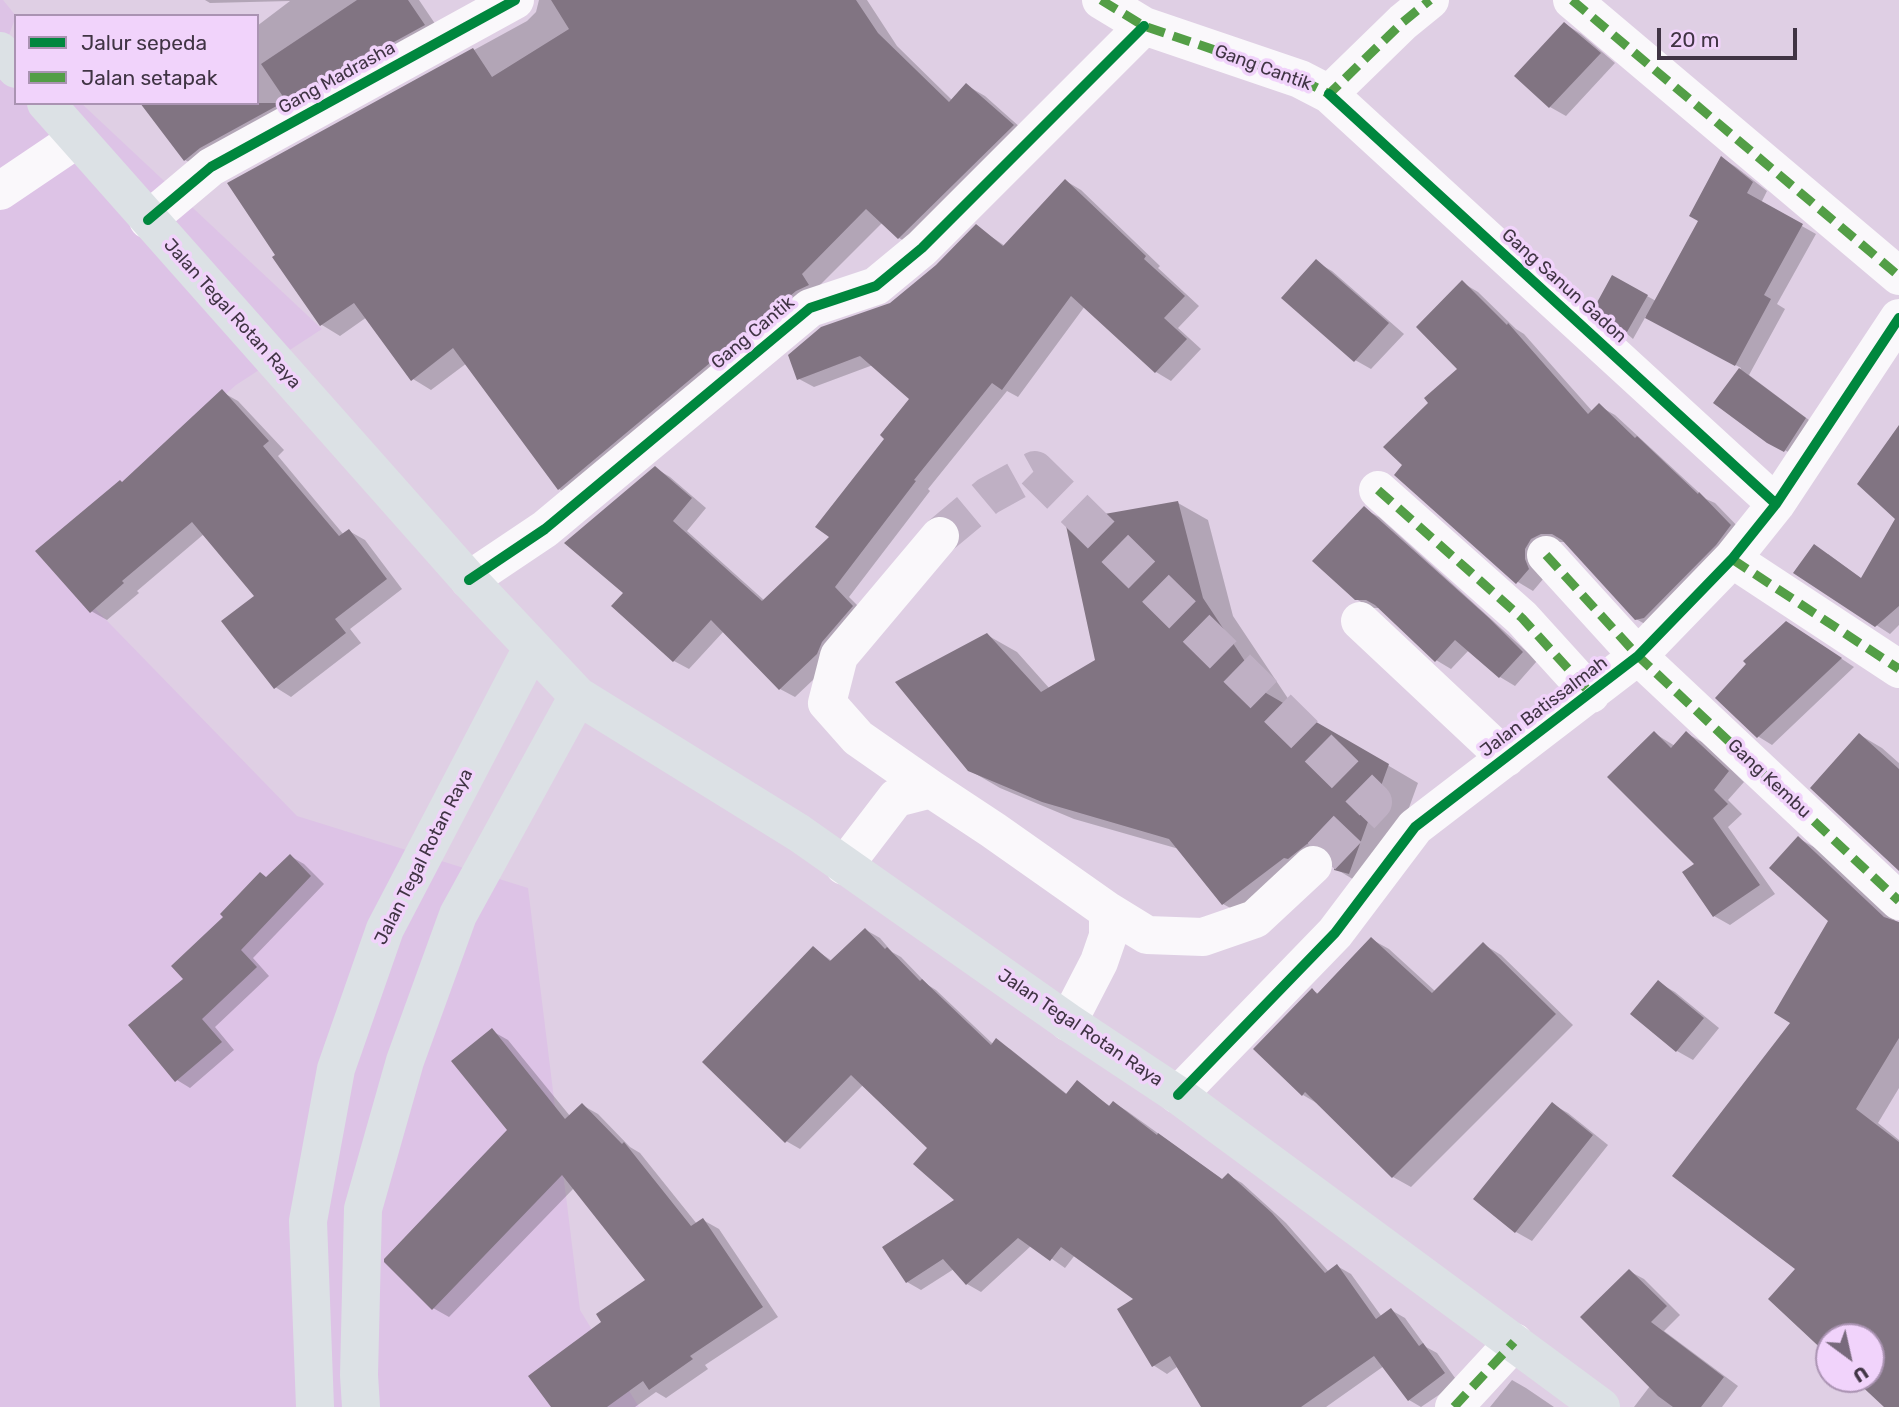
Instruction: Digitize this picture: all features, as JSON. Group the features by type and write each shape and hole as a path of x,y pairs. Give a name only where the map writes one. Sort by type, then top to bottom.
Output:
{"main road":[{"path":"0,51 14,68"},
{"name":"Jalan Tegal Rotan Raya","path":"48,105 469,580 578,696 799,834 1068,1022 1178,1095 1601,1407"},
{"name":"Jalan Tegal Rotan Raya","path":"316,1407 308,1221 336,1069 385,929 532,648"},
{"path":"362,1407 359,1375 363,1209 405,1061 458,915 578,696"}],"street":[{"name":"Gang Madrasha","path":"148,220 211,167 515,0"},
{"path":"1101,0 1144,26"},
{"name":"Gang Cantik","path":"469,580 545,529 810,307 876,286 922,247 1144,26 1300,79 1329,94 1403,22 1430,0"},
{"path":"1572,0 1899,276"},
{"name":"Gang Sanun Gadon","path":"1329,94 1776,504"},
{"path":"0,191 77,139"},
{"name":"Jalan Batissalmah","path":"1178,1095 1335,933 1415,827 1639,656 1732,559 1776,504 1899,318"},
{"path":"1378,490 1522,618 1591,694"},
{"path":"940,536 839,656 827,703 858,738 1108,911 1147,935 1203,937 1255,919 1313,865"},
{"name":"Gang Kembu","path":"1546,555 1639,656 1899,901"},
{"path":"1732,559 1899,669"},
{"path":"1360,621 1506,758"},
{"path":"844,866 896,798 932,789"},
{"path":"1068,1022 1099,962 1108,936 1108,911"},
{"path":"1454,1407 1514,1342"}],"shaded area":[{"path":"0,0 3,0 14,14 9,35 14,40 14,105 83,105 322,329 236,385 43,555 297,816 528,888 580,1310 639,1407 0,1407"}],"building":[{"path":"357,0 408,0 425,25 286,101 261,64"},
{"path":"551,0 856,0 878,33 949,102 966,83 1014,125 898,239 866,209 802,274 809,285 796,291 558,490 453,348 411,381 354,303 320,326 272,257 275,255 227,183 473,48 492,77 569,29"},
{"path":"1564,22 1601,53 1549,108 1514,76"},
{"path":"282,103 200,148 184,161 142,105"},
{"path":"1721,156 1753,182 1747,193 1803,224 1764,295 1771,299 1735,366 1645,318 1698,221 1689,216"},
{"path":"1065,179 1146,256 1144,259 1185,296 1164,318 1187,339 1155,373 1071,296 1002,390 992,383 914,480 916,481 835,587 853,606 822,642 817,654 779,690 711,620 673,662 611,606 623,593 564,543 655,466 692,498 673,521 762,601 829,537 815,527 884,439 880,435 909,399 860,356 797,380 788,355 821,327 890,303 936,265 976,224 1003,246"},
{"path":"1316,259 1389,323 1354,362 1281,298"},
{"path":"1612,275 1648,295 1627,332 1620,332 1594,308"},
{"path":"1462,280 1507,325 1508,323 1588,414 1599,403 1698,494 1699,492 1731,525 1716,545 1644,618 1635,620 1562,540 1552,534 1541,534 1531,539 1525,549 1529,569 1516,584 1394,475 1402,465 1383,447 1428,403 1424,398 1457,369 1416,327"},
{"path":"1739,368 1806,418 1784,452 1767,443 1713,403"},
{"path":"222,389 269,441 263,446 339,536 349,529 387,579 335,619 346,633 274,689 221,621 254,596 192,522 122,581 124,583 90,613 35,551 120,480 122,482"},
{"path":"1899,425 1899,606 1875,627 1793,573 1814,544 1861,578 1895,519 1857,484"},
{"path":"1178,501 1203,598 1266,693 1389,764 1349,874 1334,870 1334,859 1328,850 1319,844 1307,844 1222,905 1169,839 1042,802 968,771 895,682 987,633 1041,692 1095,660 1065,521"},
{"path":"1364,506 1523,652 1499,678 1455,640 1435,662 1375,605 1366,600 1355,600 1312,561"},
{"path":"1786,621 1842,658 1757,738 1715,698 1746,664 1743,661"},
{"path":"1654,731 1671,748 1686,731 1729,771 1714,790 1728,804 1713,818 1760,885 1713,917 1682,872 1694,864 1607,777"},
{"path":"1859,733 1899,769 1899,871 1810,788"},
{"path":"1798,836 1884,917 1899,922 1899,1038 1856,1109 1899,1142 1899,1407 1884,1407 1869,1393 1885,1393 1885,1323 1815,1323 1815,1343 1768,1299 1795,1269 1672,1176 1790,1023 1774,1013 1828,921 1769,868"},
{"path":"290,854 311,876 241,950 257,967 202,1019 222,1042 175,1082 128,1025 183,979 171,966 223,917 220,914 260,872 266,877"},
{"path":"865,928 991,1045 996,1038 1066,1094 1077,1080 1109,1106 1113,1101 1222,1179 1228,1173 1272,1213 1325,1273 1337,1264 1376,1319 1391,1308 1419,1346 1423,1343 1445,1373 1408,1401 1374,1356 1301,1407 1201,1407 1170,1356 1152,1367 1117,1309 1133,1299 1061,1247 1050,1261 1018,1238 966,1285 943,1259 906,1283 882,1247 954,1200 913,1164 927,1148 851,1075 785,1143 702,1062 813,946 830,961"},
{"path":"1371,937 1432,993 1483,942 1556,1014 1392,1178 1305,1092 1302,1096 1253,1049 1312,988 1317,994"},
{"path":"1658,980 1704,1018 1676,1052 1630,1014"},
{"path":"492,1028 565,1119 582,1103 622,1144 624,1142 691,1226 703,1218 763,1307 690,1356 693,1359 649,1390 643,1381 607,1407 551,1407 528,1376 601,1322 596,1314 645,1280 562,1175 432,1310 384,1262 507,1130 451,1061"},
{"path":"1552,1102 1593,1135 1515,1233 1473,1199"},
{"path":"1629,1269 1667,1306 1651,1322 1724,1377 1701,1407 1673,1407 1658,1396 1580,1317"}],"tunnel":[{"path":"940,536 988,496 1035,470 1373,802 1313,865"}],"marked path":[{"path":"1101,0 1144,26 1300,79 1329,94 1403,22 1430,0"},
{"path":"1572,0 1899,276"},
{"path":"1378,490 1522,618 1591,694"},
{"path":"1546,555 1638,656 1899,901"},
{"path":"1732,559 1899,669"},
{"path":"1454,1407 1514,1342"}],"cycle path":[{"path":"148,220 211,167 515,0"},
{"path":"469,580 545,529 810,308 876,286 922,248 1144,26"},
{"path":"1329,94 1776,504"},
{"path":"1178,1095 1335,933 1415,827 1638,656 1732,559 1776,504 1899,318"}]}
